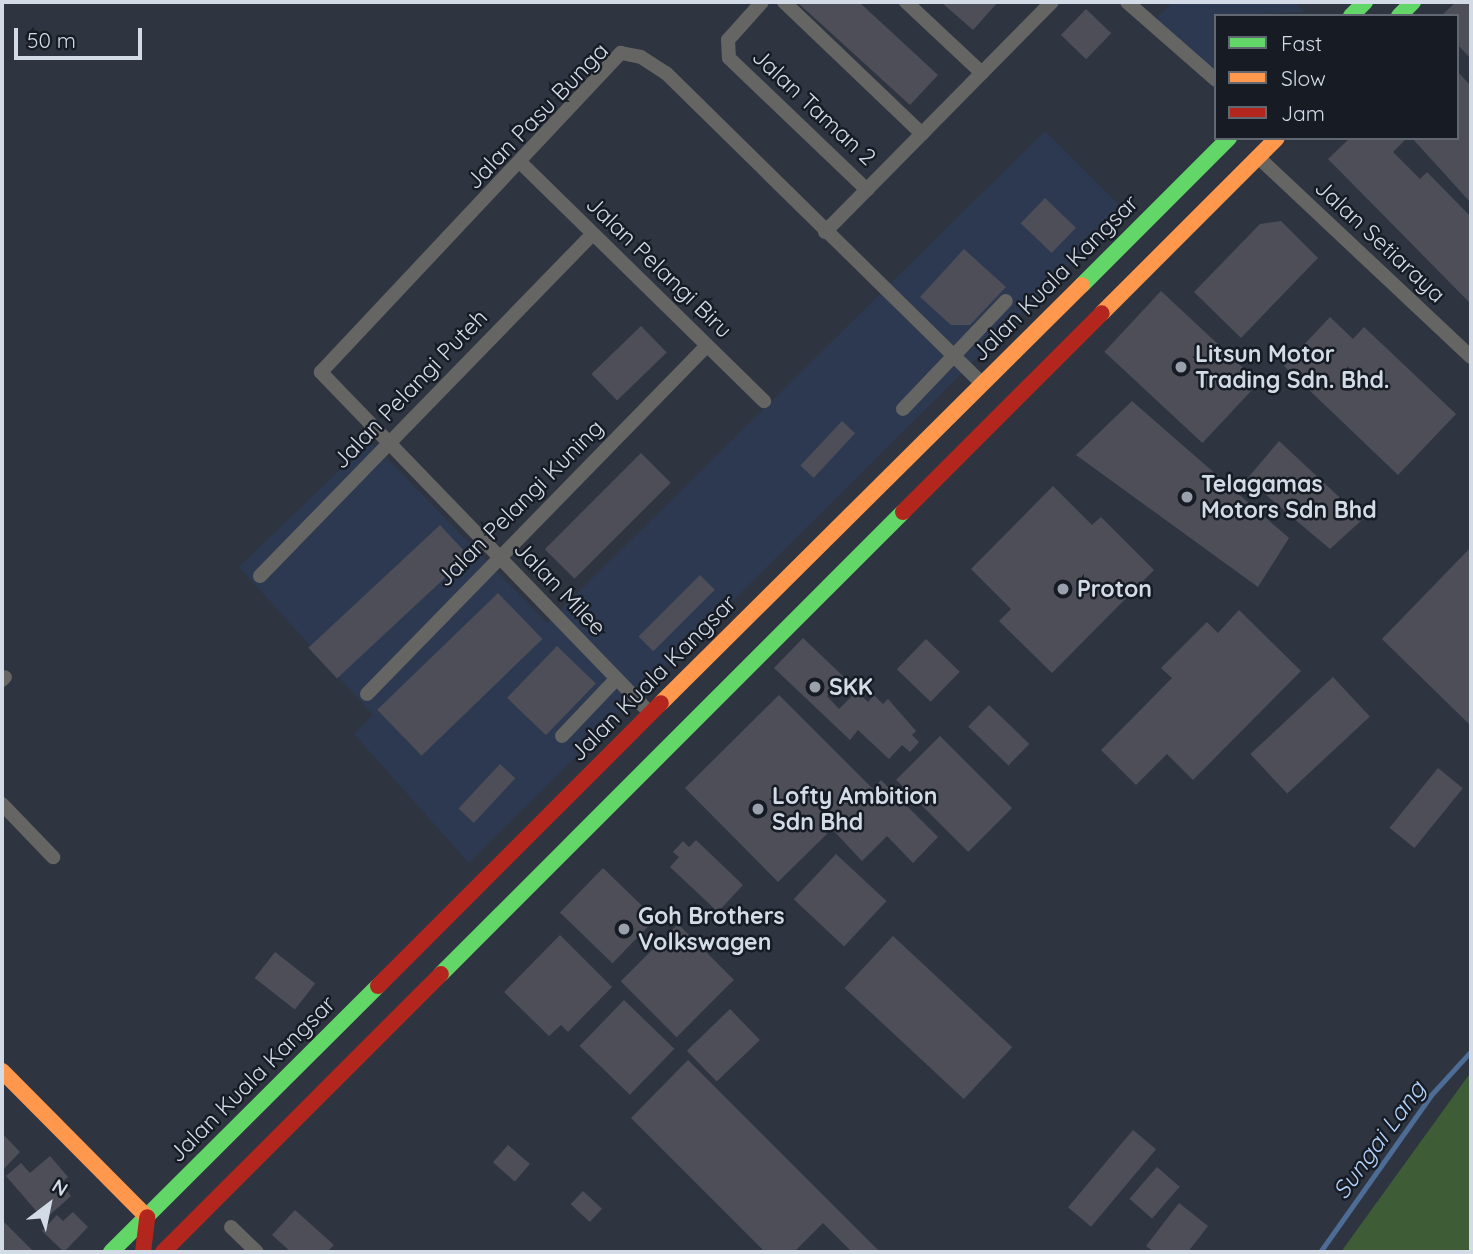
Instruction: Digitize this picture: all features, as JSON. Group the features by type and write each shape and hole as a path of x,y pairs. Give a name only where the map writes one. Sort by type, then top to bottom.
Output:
{"main road":[{"name":"Jalan Kuala Kangsar","path":"111,1252 1227,140"},
{"path":"163,1252 1275,140"},
{"path":"2,1071 147,1217 176,1218 237,1163 264,1150"},
{"path":"143,1252 147,1217"}],"street":[{"name":"Jalan Taman 2","path":"762,2 728,40 729,58 867,190"},
{"path":"783,2 922,134"},
{"path":"906,2 982,73"},
{"path":"825,232 1052,2"},
{"path":"1127,2 1214,78"},
{"name":"Jalan Pasu Bunga","path":"321,372 522,164 621,54 640,57 666,73 825,232 982,383"},
{"name":"Jalan Setiaraya","path":"1258,157 1471,357"},
{"name":"Jalan Pelangi Biru","path":"522,164 764,401"},
{"name":"Jalan Pelangi Puteh","path":"260,576 593,234"},
{"path":"903,409 1006,301"},
{"name":"Jalan Pelangi Kuning","path":"366,694 497,556 708,346"},
{"name":"Jalan Milee","path":"321,372 650,713"},
{"path":"562,736 616,679"},
{"path":"2,804 53,857"},
{"path":"231,1227 257,1252"}],"shaded area":[{"path":"1173,2 1294,2 1304,12 1214,14 1214,78 1151,24"},
{"path":"1045,131 1125,211 469,863 354,734 373,715 239,567 370,441 547,623"}],"green space":[{"path":"1471,1072 1471,1252 1341,1252"}],"building":[{"path":"797,2 859,2 938,75 910,105"},
{"path":"941,2 998,2 973,30"},
{"path":"1456,2 1471,2 1471,59 1459,46 1459,14 1443,14"},
{"path":"1086,9 1111,33 1086,59 1061,35"},
{"path":"1459,73 1471,86 1471,203 1414,140 1459,140"},
{"path":"1348,140 1405,140 1393,152 1420,179 1427,172 1471,217 1471,304 1328,159"},
{"path":"1045,198 1076,228 1052,253 1021,223"},
{"path":"1281,221 1318,258 1241,338 1194,292 1260,224"},
{"path":"964,249 1006,287 970,325 951,325 920,297"},
{"name":"Litsun Motor Trading Sdn. Bhd.","path":"1161,291 1259,382 1202,443 1104,352"},
{"path":"1330,317 1353,339 1364,327 1456,414 1398,475 1284,366"},
{"path":"641,326 667,353 617,401 591,374"},
{"name":"Telagamas Motors Sdn Bhd","path":"1132,401 1289,538 1258,587 1076,455"},
{"path":"842,421 855,433 814,478 800,466"},
{"path":"1279,441 1363,519 1330,549 1247,479"},
{"path":"641,453 671,483 575,579 545,549"},
{"name":"Proton","path":"1053,486 1092,525 1101,517 1154,570 1052,673 999,621 1011,609 971,569"},
{"path":"440,525 469,556 337,678 308,648"},
{"path":"1471,547 1471,726 1382,639"},
{"path":"700,575 715,590 653,651 638,637"},
{"path":"498,593 542,639 422,756 377,710"},
{"path":"1239,610 1301,671 1193,780 1167,754 1136,785 1101,750 1172,678 1161,668 1207,622 1218,633"},
{"path":"803,638 845,678 827,696 839,709 857,691 868,702 874,695 883,704 888,699 916,731 912,735 919,742 910,752 902,745 889,759 858,730 850,740 774,668"},
{"path":"926,639 960,672 931,702 897,669"},
{"path":"557,646 596,684 546,735 507,698"},
{"path":"1333,677 1370,716 1287,794 1250,754"},
{"path":"779,695 873,789 881,780 938,837 913,863 887,836 862,861 832,829 778,882 685,788"},
{"path":"989,705 1029,744 1008,765 968,727"},
{"path":"940,736 1012,808 968,852 896,780"},
{"path":"500,764 515,778 474,823 458,809"},
{"path":"1438,768 1463,788 1414,848 1390,828"},
{"path":"696,840 743,885 718,912 670,867 679,857 673,852 683,841 689,847"},
{"path":"836,854 886,901 844,946 794,899"},
{"path":"603,868 656,919 612,963 560,913"},
{"path":"678,924 734,980 677,1037 621,981"},
{"path":"560,935 612,987 568,1032 561,1025 549,1036 504,992"},
{"path":"893,936 1012,1047 964,1099 845,988"},
{"path":"275,952 315,983 295,1009 255,978"},
{"path":"624,1000 674,1049 630,1095 580,1046"},
{"path":"730,1009 760,1040 717,1082 687,1051"},
{"path":"688,1060 880,1252 852,1252 823,1223 794,1252 765,1252 631,1118"},
{"path":"1133,1130 1156,1149 1091,1227 1068,1207"},
{"path":"2,1133 20,1152 2,1171"},
{"path":"508,1145 530,1164 515,1181 493,1162"},
{"path":"50,1156 68,1177 61,1183 71,1196 44,1220 6,1176 21,1163 30,1173"},
{"path":"1157,1167 1180,1187 1152,1218 1129,1199"},
{"path":"583,1191 602,1209 590,1222 571,1204"},
{"path":"1179,1203 1208,1226 1188,1252 1154,1252 1146,1246"},
{"path":"295,1210 334,1245 327,1252 291,1252 272,1235"},
{"path":"73,1212 88,1227 64,1252 42,1231 57,1215 63,1221"},
{"path":"2,1220 34,1252 2,1252"}],"waterway":[{"name":"Sungai Lang","path":"1320,1252 1431,1095 1471,1051"}],"traffic: fast":[{"path":"1353,14 1365,2"},
{"path":"1401,14 1413,2"},
{"path":"1082,285 1227,140"},
{"path":"441,974 903,512"},
{"path":"111,1252 378,986"}],"traffic: slow":[{"path":"1102,313 1275,140"},
{"path":"661,703 1082,285"},
{"path":"2,1071 147,1217"}],"traffic: jam":[{"path":"903,512 1102,313"},
{"path":"378,986 661,703"},
{"path":"163,1252 441,974"},
{"path":"143,1252 147,1217"}],"place":[{"name":"Litsun Motor Trading Sdn. Bhd.","path":"1181,367"},
{"name":"Telagamas Motors Sdn Bhd","path":"1187,497"},
{"name":"Proton","path":"1063,589"},
{"name":"SKK","path":"815,687"},
{"name":"Lofty Ambition Sdn Bhd","path":"758,809"},
{"name":"Goh Brothers Volkswagen","path":"624,929"}]}
